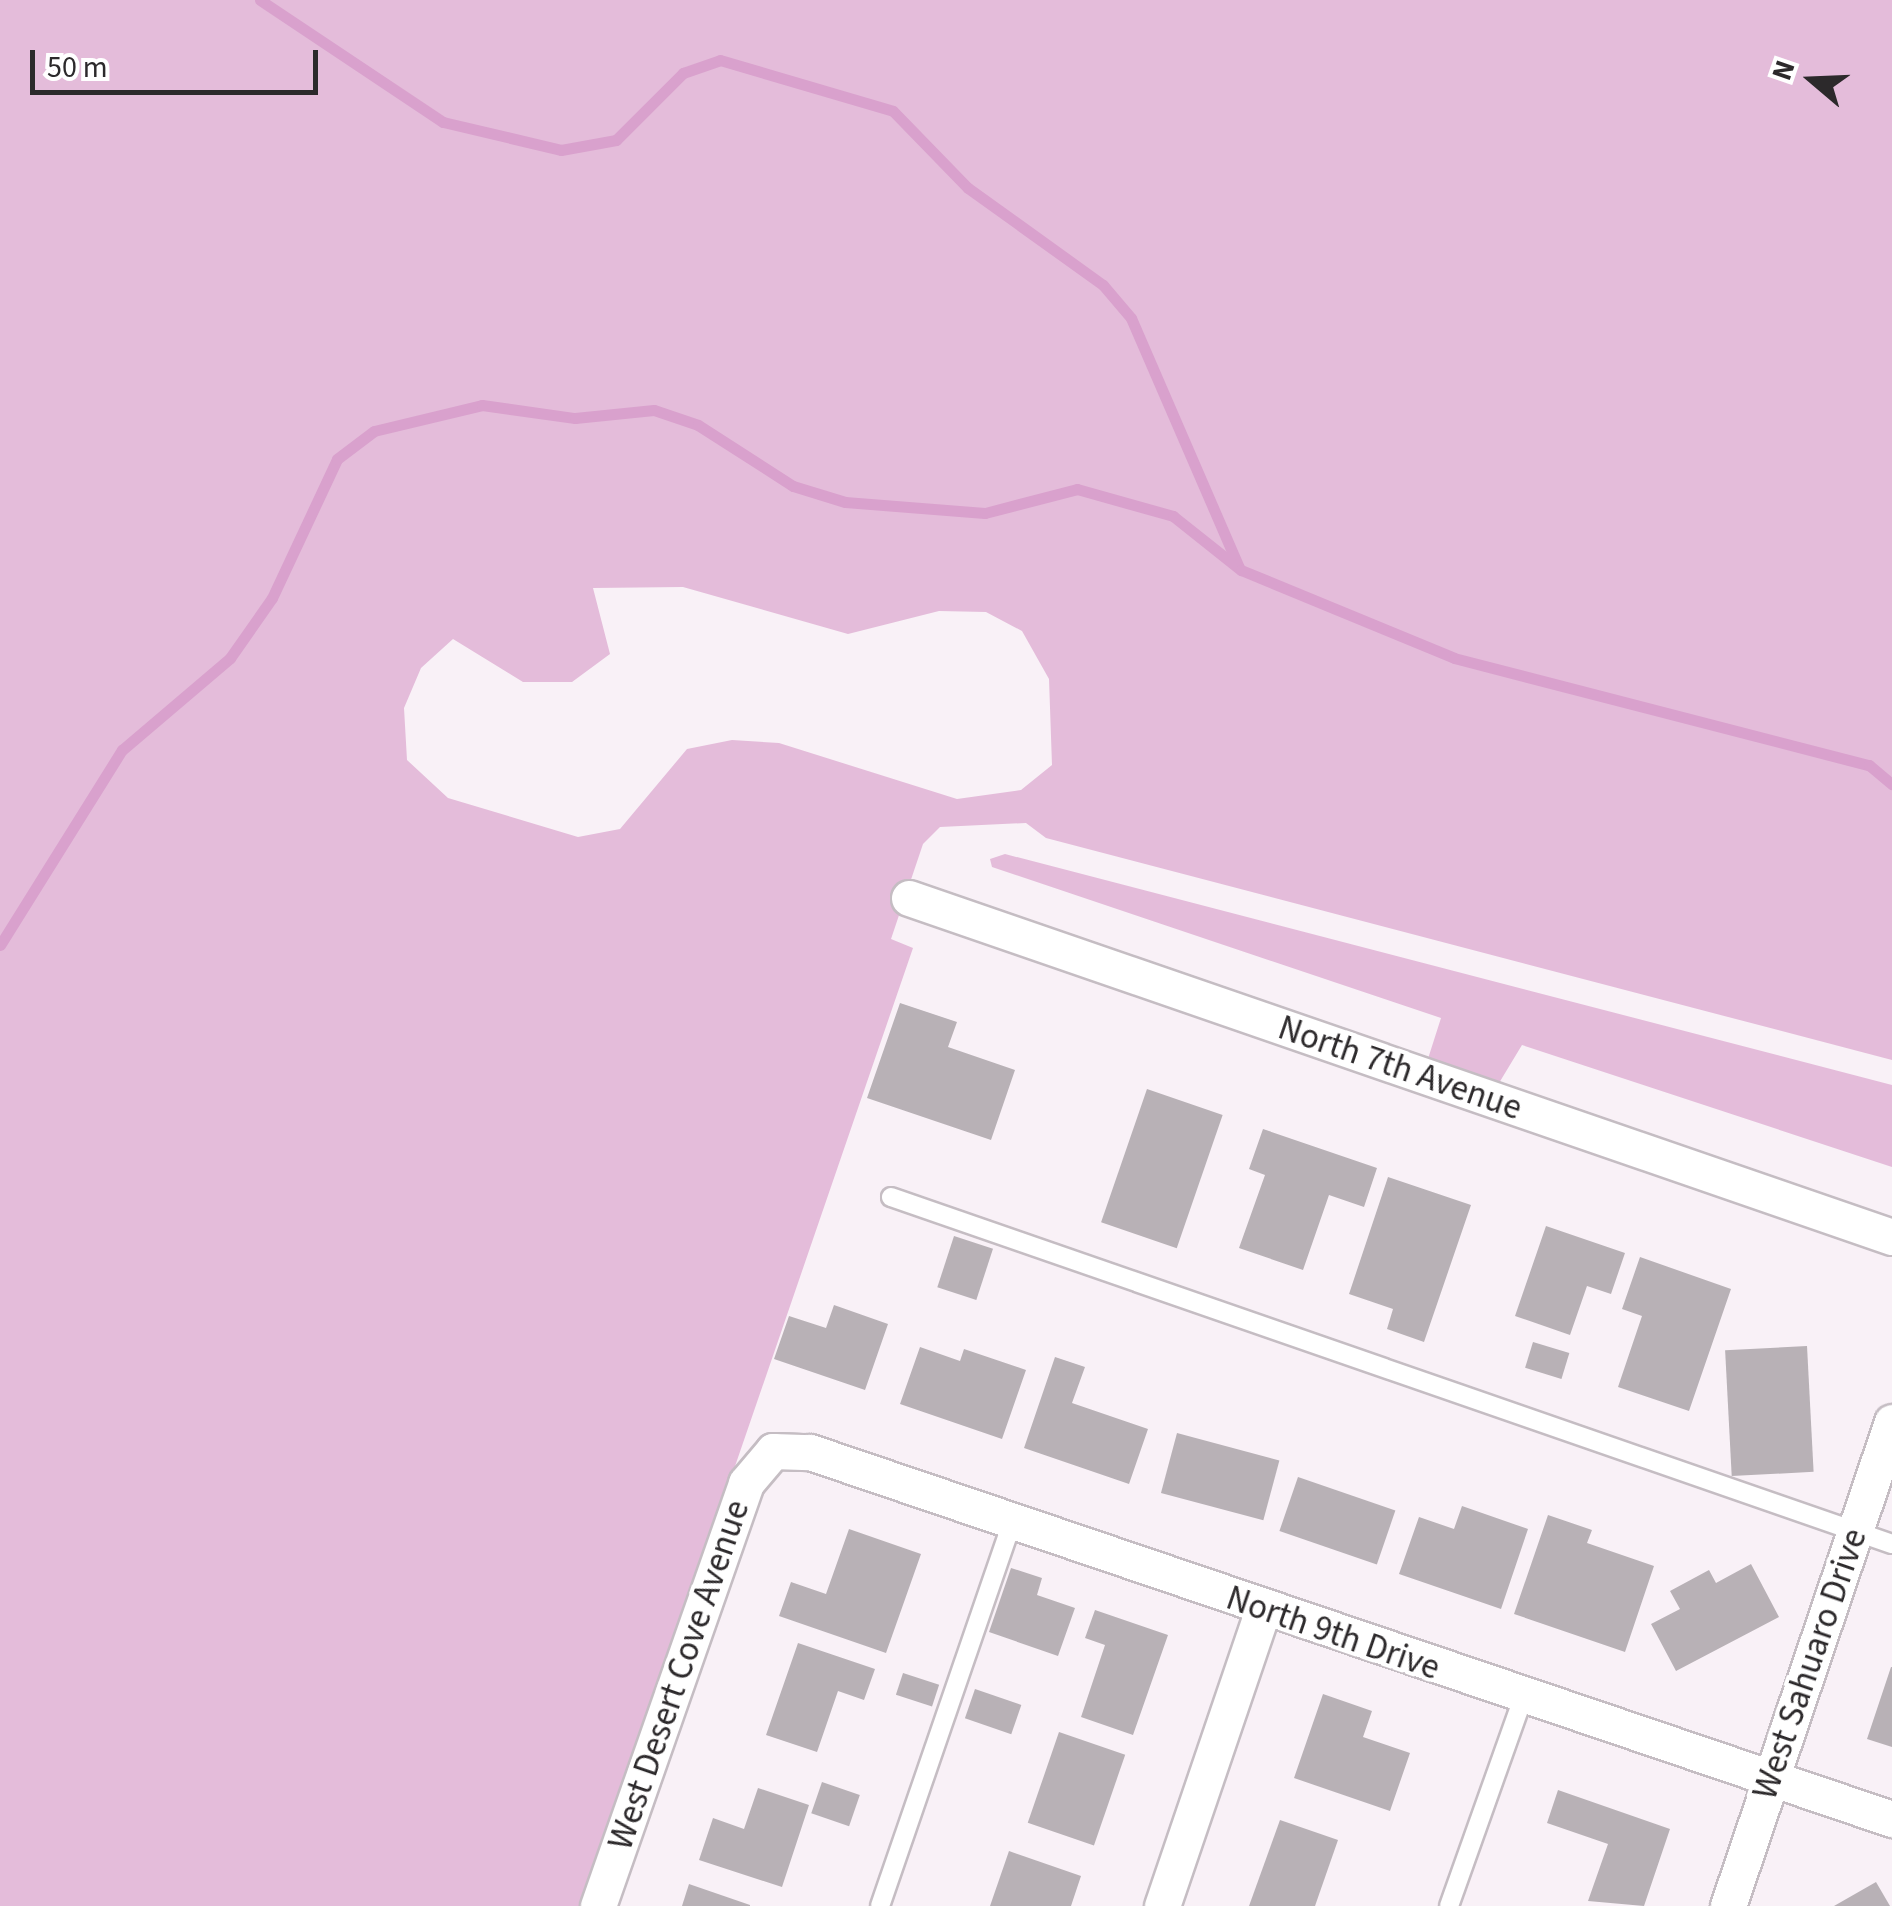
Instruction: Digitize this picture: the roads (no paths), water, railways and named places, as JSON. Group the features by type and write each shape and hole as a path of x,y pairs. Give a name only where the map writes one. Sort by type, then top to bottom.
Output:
{"street":[{"name":"North 7th Avenue","path":"909,898 1892,1237"},
{"name":"West Sahuaro Drive","path":"1728,1906 1892,1422"},
{"name":"North 9th Drive","path":"773,1451 810,1452 1770,1783 1892,1819"},
{"name":"West Desert Cove Avenue","path":"598,1906 746,1483 773,1451"},
{"path":"1162,1906 1263,1609"}],"lane":[{"path":"891,1197 1892,1544"},
{"path":"880,1906 1012,1522"},
{"path":"1449,1906 1522,1698"}],"waterway":[{"path":"260,0 443,122 561,150 616,140 683,73 720,60 893,111 968,188 1103,285 1131,318 1239,567"},
{"path":"0,945 122,750 230,658 272,598 337,459 374,431 482,405 575,418 654,410 698,425 793,486 845,502 985,513 1077,489 1173,516 1241,570 1454,658 1869,765 1892,784"}]}
